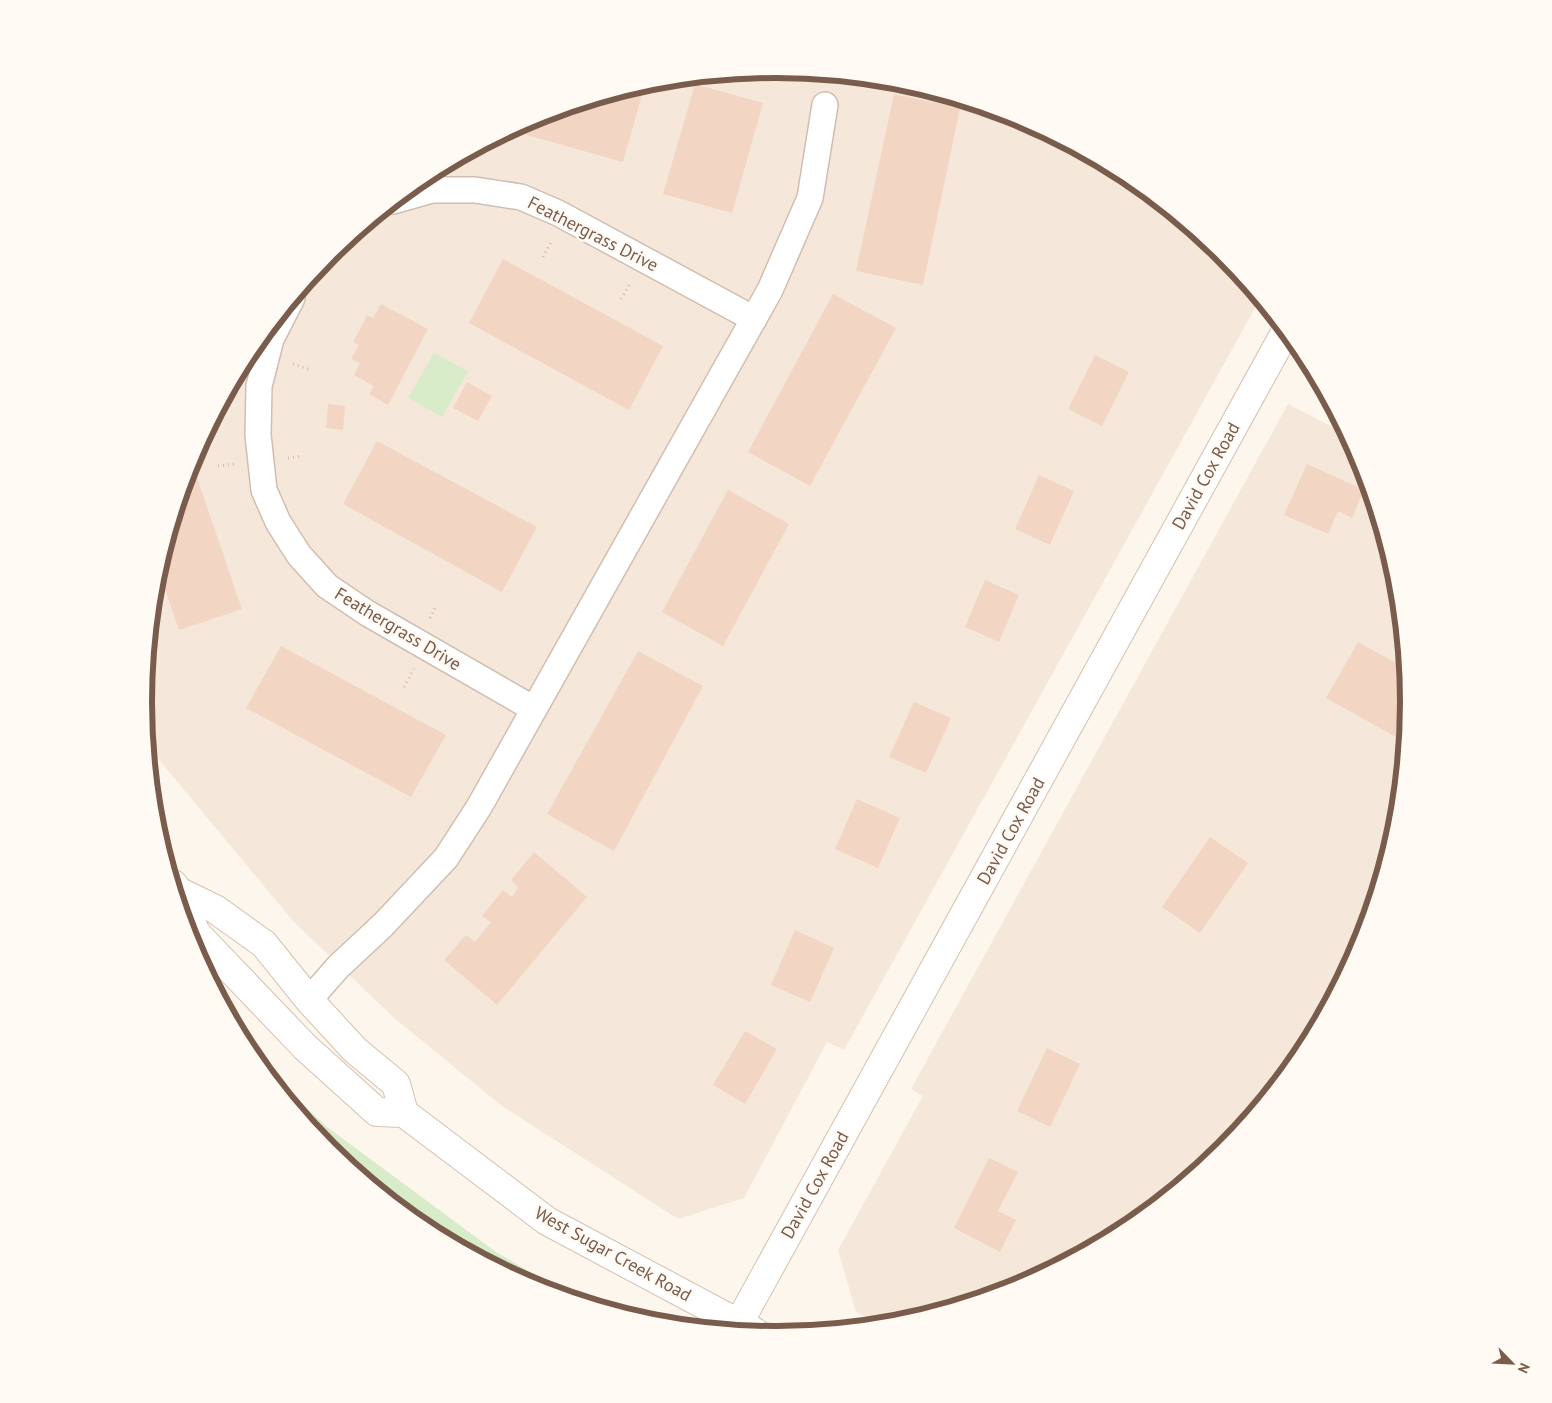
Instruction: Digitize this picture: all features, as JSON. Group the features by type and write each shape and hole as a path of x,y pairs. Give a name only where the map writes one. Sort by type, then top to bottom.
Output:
{"main road":[{"name":"David Cox Road","path":"745,1324 1282,338"},
{"path":"182,891 215,909 264,944 309,1000 355,1050 396,1084 404,1114 377,1112 305,1047 197,935"},
{"name":"West Sugar Creek Road","path":"404,1114 547,1222 736,1324"}],"street":[{"path":"309,1000 338,967 383,925 446,858 479,807 770,290 810,198 825,105"},
{"name":"Feathergrass Drive","path":"410,196 432,190 476,190 521,197 558,214 754,318"},
{"name":"Feathergrass Drive","path":"277,328 271,339 259,386 258,435 264,490 278,522 298,555 327,586 367,613 534,709"}],"shaded area":[{"path":"735,79 817,79 898,89 977,111 1015,125 1088,161 1156,206 1187,232 1217,260 1257,305 844,1050 827,1042 744,1198 678,1219 502,1106 394,1018 293,921 154,752 152,702 157,620 164,580 173,540 199,463 236,389 257,355 307,290 365,232 396,206 464,161 537,125 614,99 654,89"},
{"path":"1288,404 1338,430 1367,501 1379,540 1388,580 1395,620 1399,661 1399,742 1395,783 1388,823 1379,863 1367,902 1353,940 1336,977 1295,1048 1245,1113 1217,1143 1156,1197 1123,1220 1088,1242 1015,1278 938,1304 898,1314 868,1318 856,1312 838,1250 923,1096 911,1089"}],"green space":[{"path":"434,353 468,371 442,417 408,398"},
{"path":"292,1095 327,1127 496,1252 546,1281 500,1261 464,1242 396,1197 335,1143"}],"building":[{"path":"695,84 763,103 732,213 663,194"},
{"path":"636,93 642,95 623,162 520,133 575,111"},
{"path":"894,94 960,108 923,285 856,271"},
{"path":"503,259 663,346 629,410 469,323"},
{"path":"833,294 896,328 810,486 748,452"},
{"path":"381,304 428,329 388,405 369,394 374,386 354,375 360,363 351,359 359,345 353,342 367,315 373,318"},
{"path":"1095,355 1129,372 1102,426 1068,409"},
{"path":"467,382 492,396 478,421 453,408"},
{"path":"328,404 345,406 343,430 326,428"},
{"path":"377,441 537,527 502,592 343,504"},
{"path":"1307,464 1363,491 1352,518 1338,511 1328,534 1284,515"},
{"path":"195,473 242,609 179,630 163,584 173,540"},
{"path":"1039,475 1074,491 1050,545 1015,529"},
{"path":"728,490 789,524 723,646 662,612"},
{"path":"985,580 1019,595 999,642 965,627"},
{"path":"1358,642 1399,665 1399,731 1396,737 1326,698"},
{"path":"281,646 446,735 411,797 246,708"},
{"path":"638,651 703,686 614,851 547,814"},
{"path":"914,702 951,718 926,773 889,757"},
{"path":"857,799 900,818 878,868 835,849"},
{"path":"1210,837 1248,863 1200,933 1162,907"},
{"path":"534,852 587,897 497,1005 444,960 466,935 475,942 491,922 482,916 503,890 512,897 518,888 511,880"},
{"path":"795,930 834,948 810,1002 771,985"},
{"path":"745,1031 777,1049 745,1104 713,1085"},
{"path":"1047,1048 1080,1064 1050,1127 1017,1111"},
{"path":"989,1158 1018,1172 998,1211 1016,1220 1000,1252 954,1228"}]}
